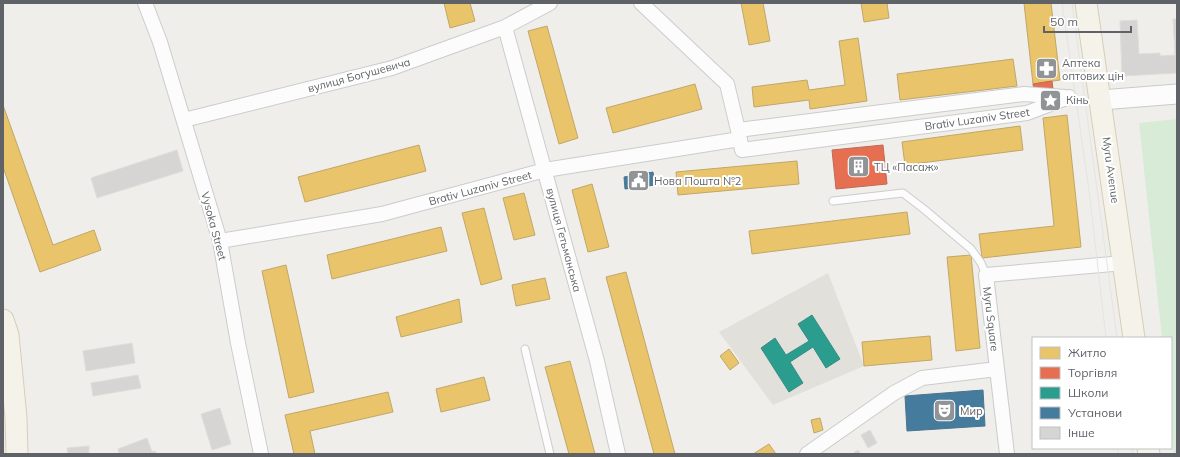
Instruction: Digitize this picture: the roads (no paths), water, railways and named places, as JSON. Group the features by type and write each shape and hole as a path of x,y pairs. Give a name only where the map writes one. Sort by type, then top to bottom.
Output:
{"main road":[{"name":"Myru Avenue","path":"1086,3 1134,337"},
{"path":"1101,100 1177,94"},
{"path":"3,320 8,335 16,418 17,454"}],"street":[{"name":"Vysoka Street","path":"145,3 160,42 220,241 238,343 261,454"},
{"name":"вулиця Богушевича","path":"184,120 392,68 505,26 550,3"},
{"path":"641,3 727,84 740,140"},
{"name":"вулиця Гетьманська","path":"505,26 597,361 618,454"},
{"name":"Brativ Luzaniv Street","path":"220,241 382,214 545,170 1024,94 1069,97 1027,113 740,140"},
{"name":"Myru Square","path":"1007,454 986,275 1124,263"},
{"path":"807,454 894,392 922,378 997,369"}],"lane":[{"path":"833,201 903,193 971,249 981,263 986,275"},
{"path":"525,349 550,454"}],"tram line":[{"path":"1062,3 1089,190 1106,337"},
{"path":"1072,3 1117,337"},
{"path":"1118,449 1118,454"},
{"path":"1132,449 1133,454"}],"place":[{"name":"Аптека оптових цін","path":"1047,69"},
{"name":"Кінь","path":"1050,100"},
{"name":"ТЦ «Пасаж»","path":"859,167"},
{"name":"Нова Пошта №2","path":"639,181"},
{"name":"Мир","path":"945,411"}]}
